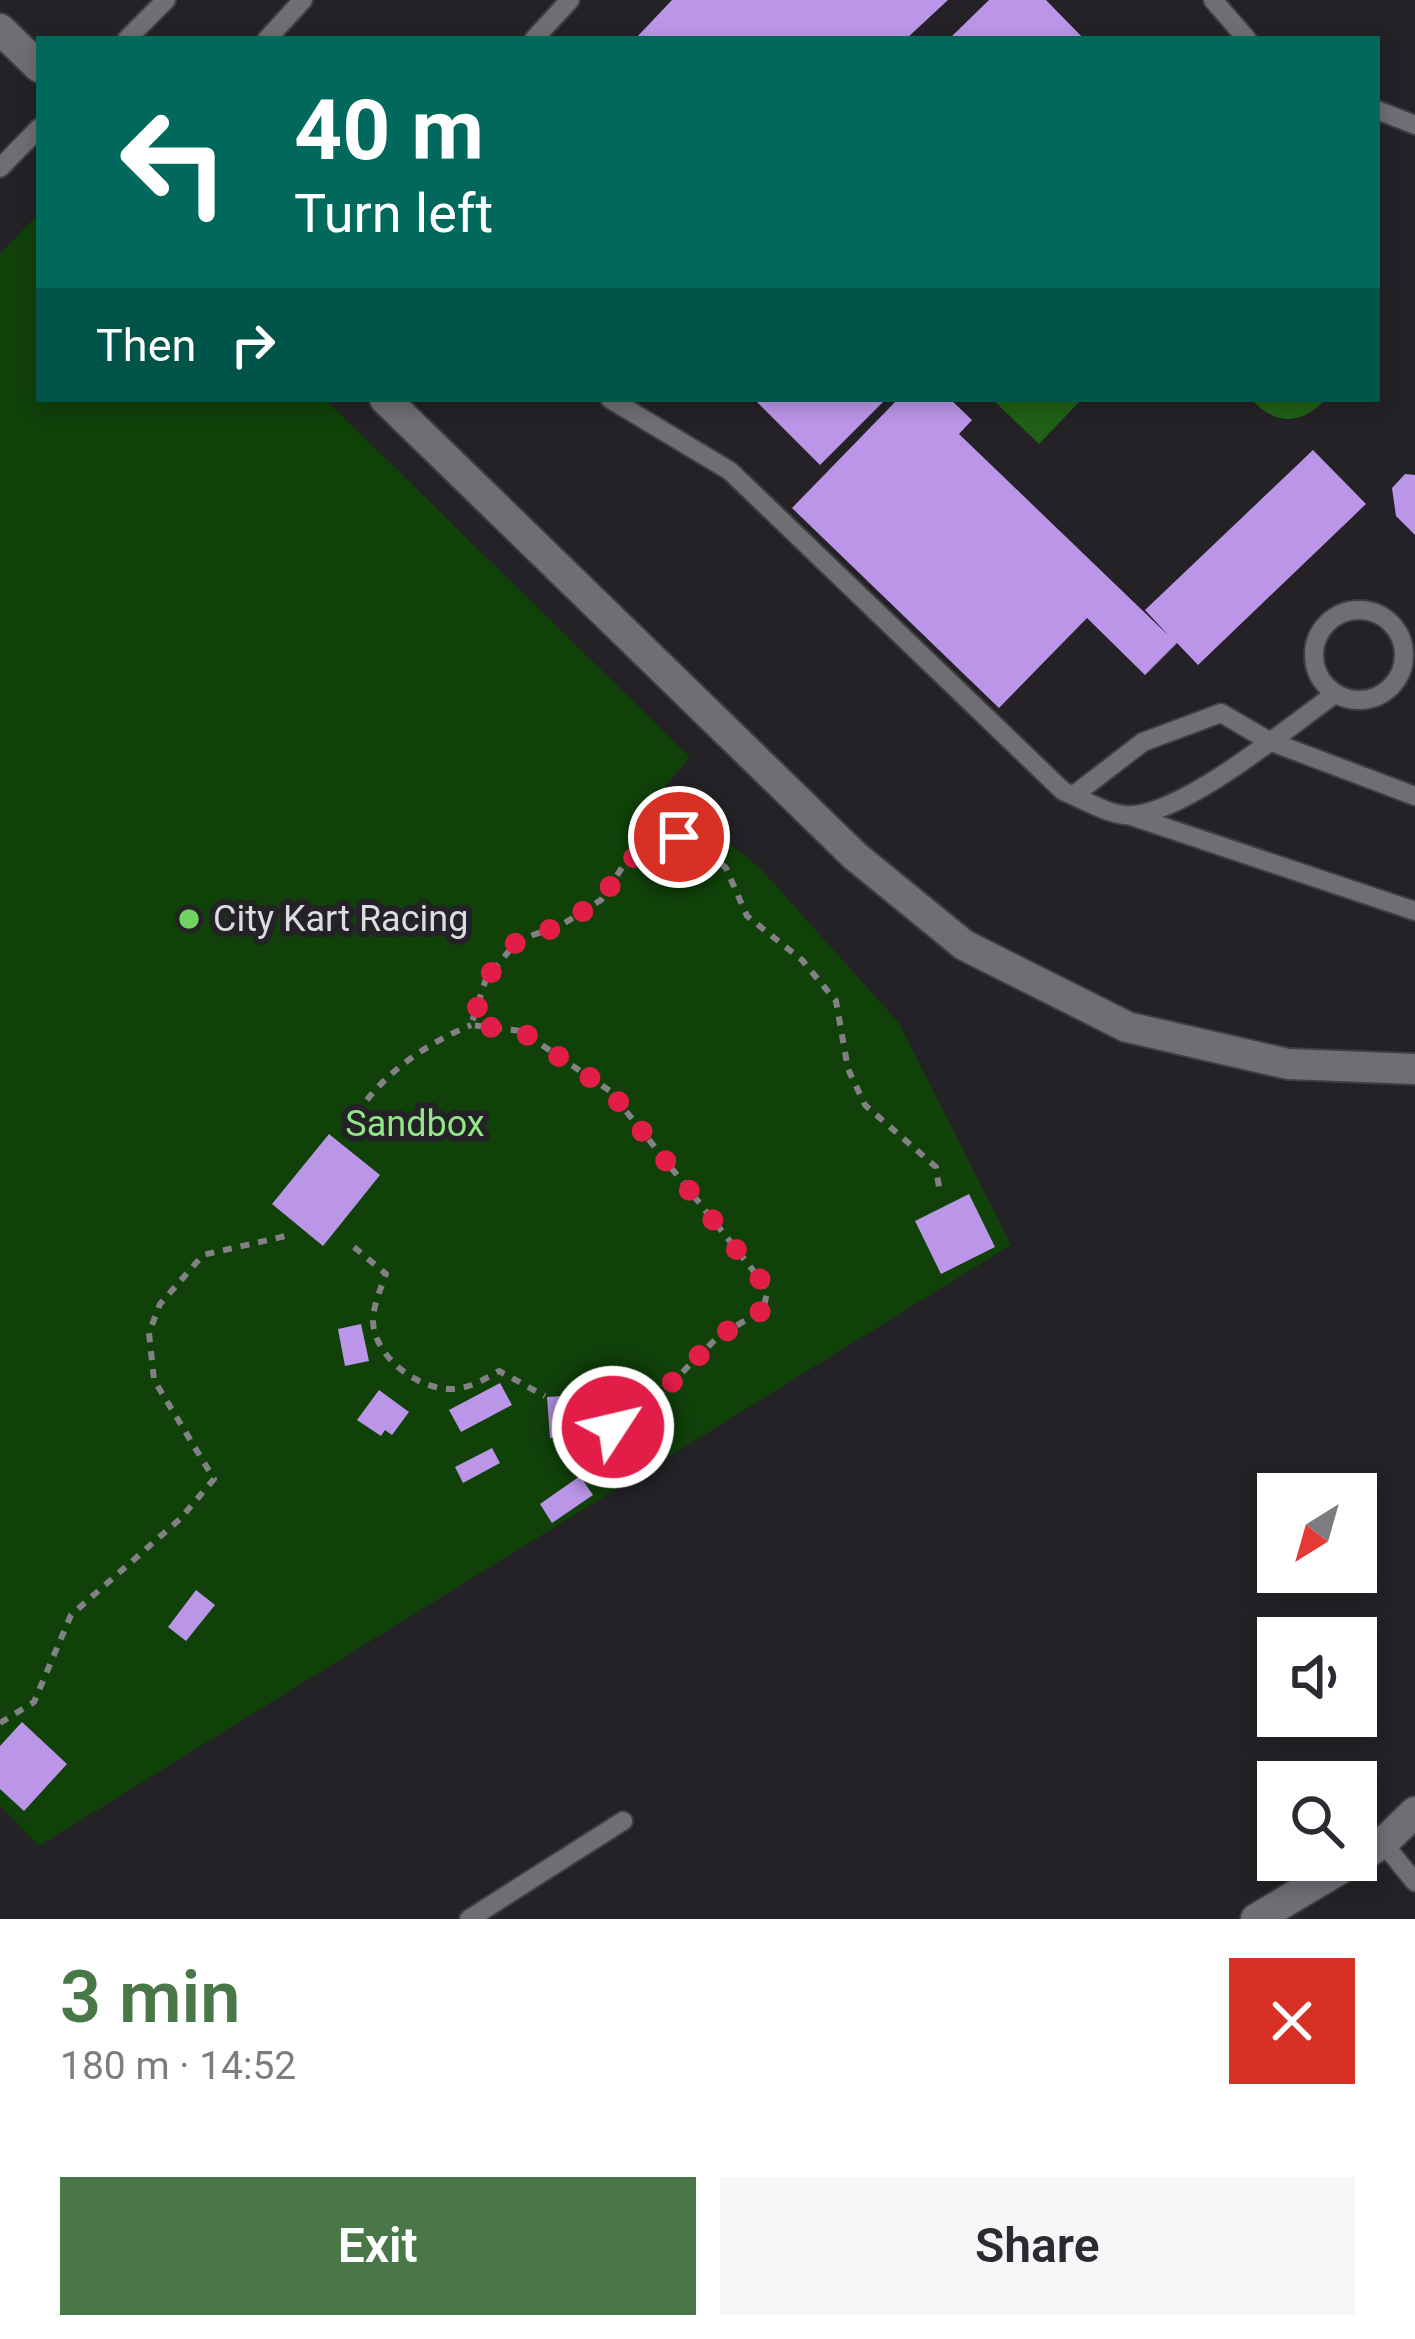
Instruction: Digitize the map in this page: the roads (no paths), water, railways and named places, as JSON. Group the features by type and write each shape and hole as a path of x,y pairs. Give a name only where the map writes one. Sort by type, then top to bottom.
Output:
{"street":[{"path":"0,29 36,64"},
{"path":"388,402 855,856 964,945 1127,1027 1288,1064 1415,1070"},
{"path":"1377,1844 1415,1812"},
{"path":"1256,1919 1320,1881"}],"lane":[{"path":"130,36 166,0"},
{"path":"270,36 303,0"},
{"path":"537,36 570,0"},
{"path":"1213,0 1244,36"},
{"path":"1380,111 1415,125"},
{"path":"0,168 36,131"},
{"path":"615,402 730,471 1063,791 1415,911"},
{"path":"1348,611 1378,614 1400,635 1406,679 1363,700 1335,694 1324,684 1313,655 1323,627 1348,611"},
{"path":"1131,816 1179,800 1335,694"},
{"path":"1074,795 1143,742 1221,713 1269,741 1415,796"},
{"path":"469,1919 623,1820"},
{"path":"1377,1861 1415,1882"}],"place":[{"name":"City Kart Racing","path":"189,919"}],"park label":[{"name":"Sandbox","path":"415,1124"}]}
